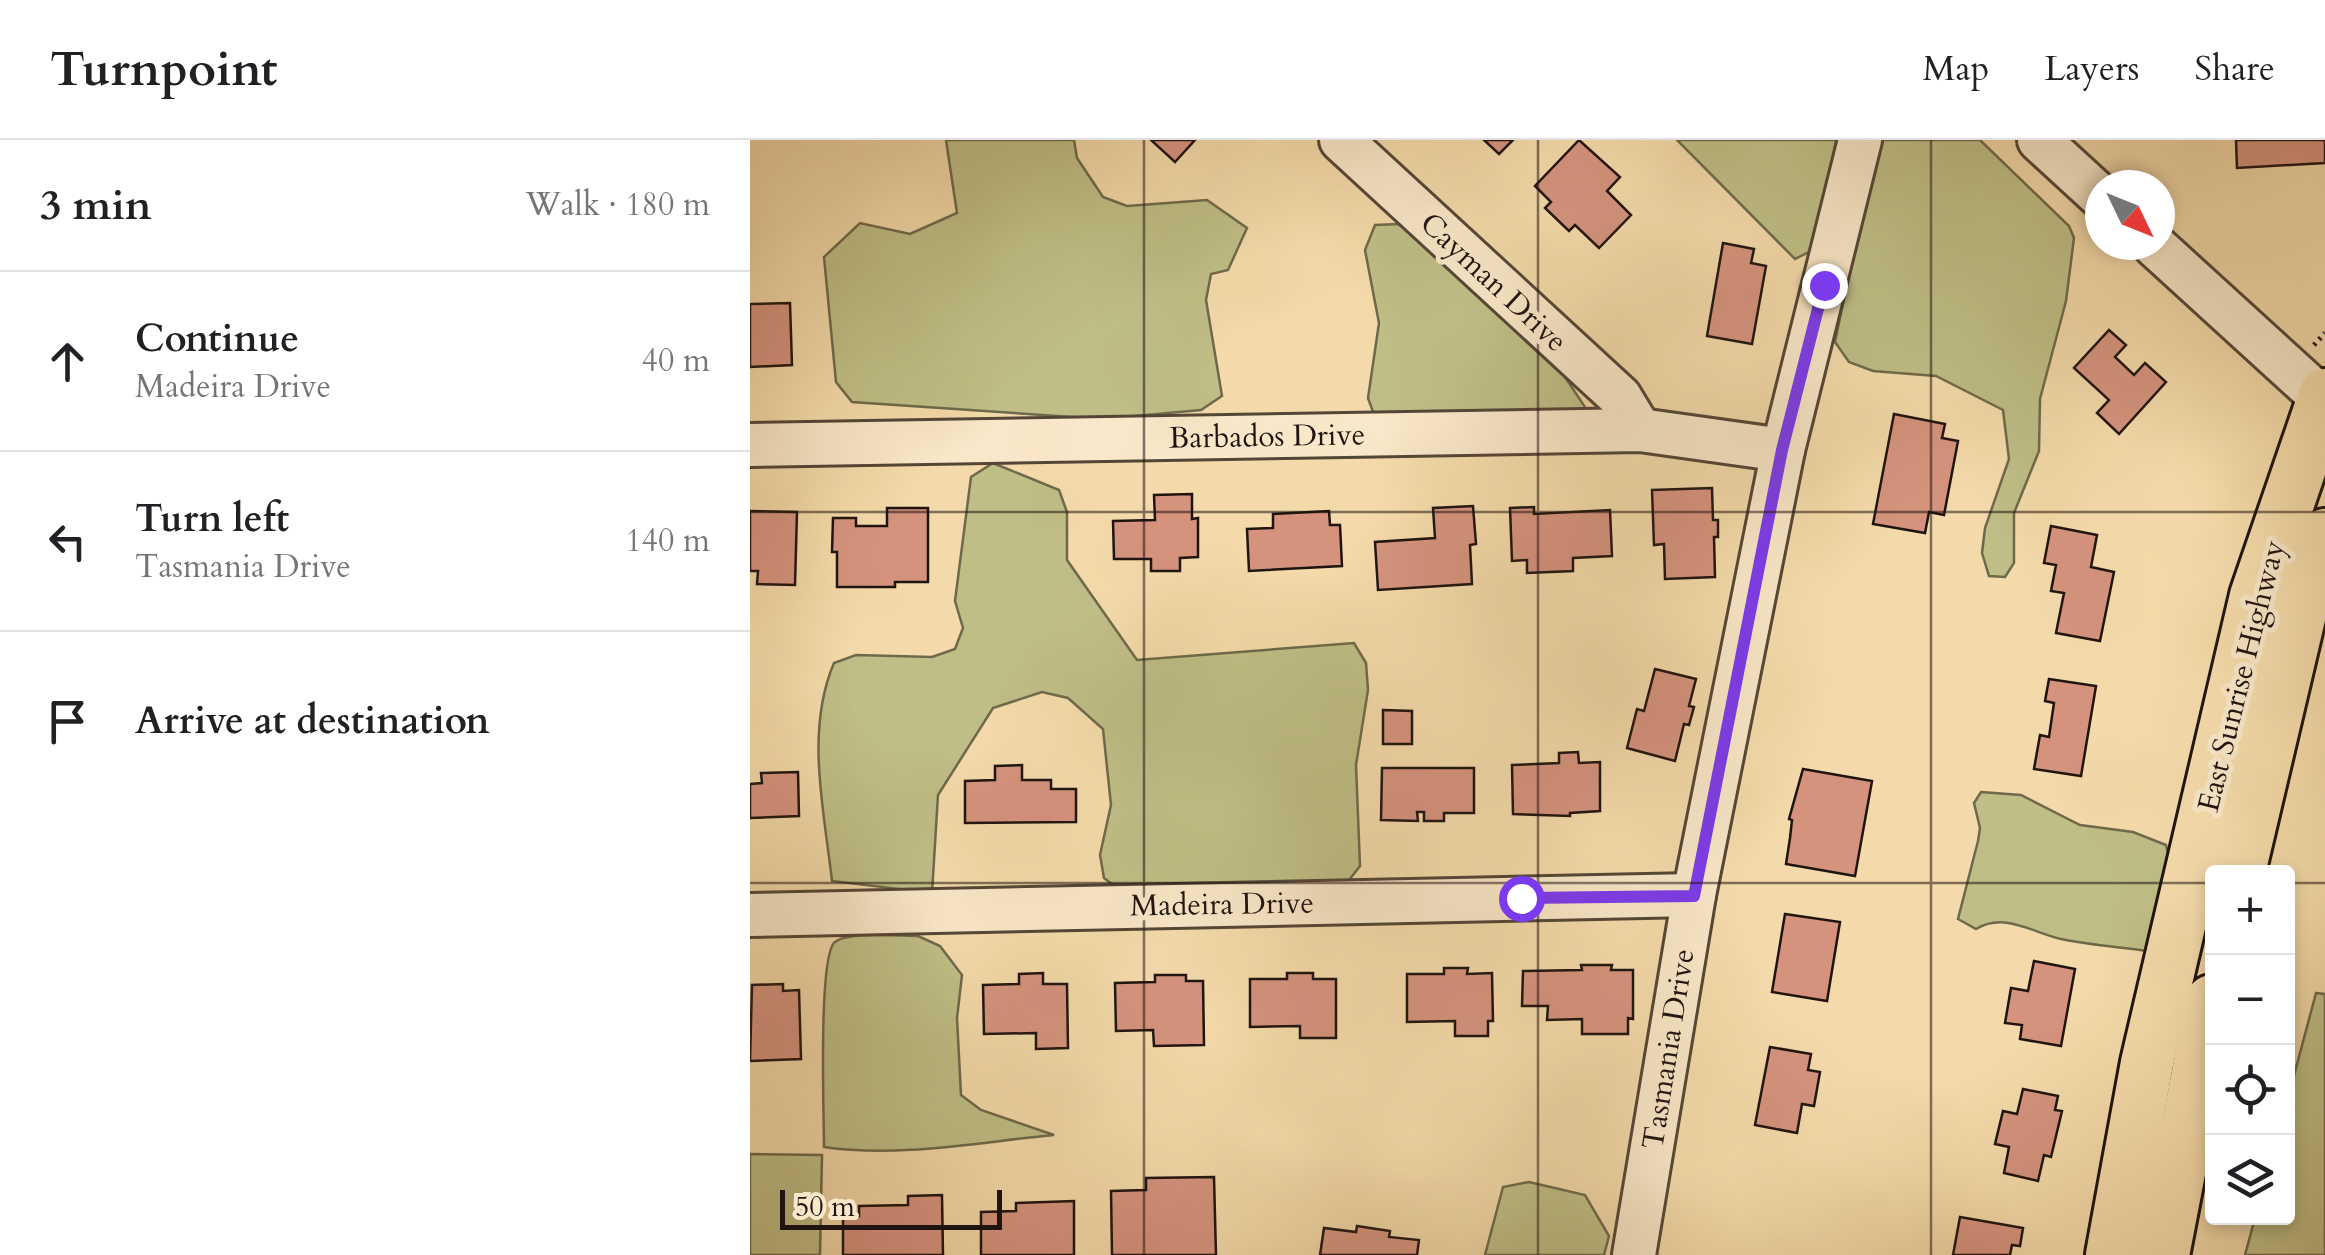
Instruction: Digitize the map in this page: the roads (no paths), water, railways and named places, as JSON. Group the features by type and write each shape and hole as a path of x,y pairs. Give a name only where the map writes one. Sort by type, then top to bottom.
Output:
{"main road":[{"name":"East Sunrise Highway","path":"2112,1255 2147,1064 2256,596 2324,398"},
{"name":"East Sunrise Highway","path":"2242,865 2301,609 2325,535"},
{"path":"2163,1255 2205,1037"}],"street":[{"name":"Cayman Drive","path":"1341,140 1620,398 1640,430"},
{"name":"Tasmania Drive","path":"1634,1255 1694,896 1782,450 1860,140"},
{"path":"2038,140 2085,182"},
{"path":"2171,260 2324,398"},
{"name":"Barbados Drive","path":"750,445 1640,430 1782,450"},
{"name":"Madeira Drive","path":"750,915 1694,896"}]}
